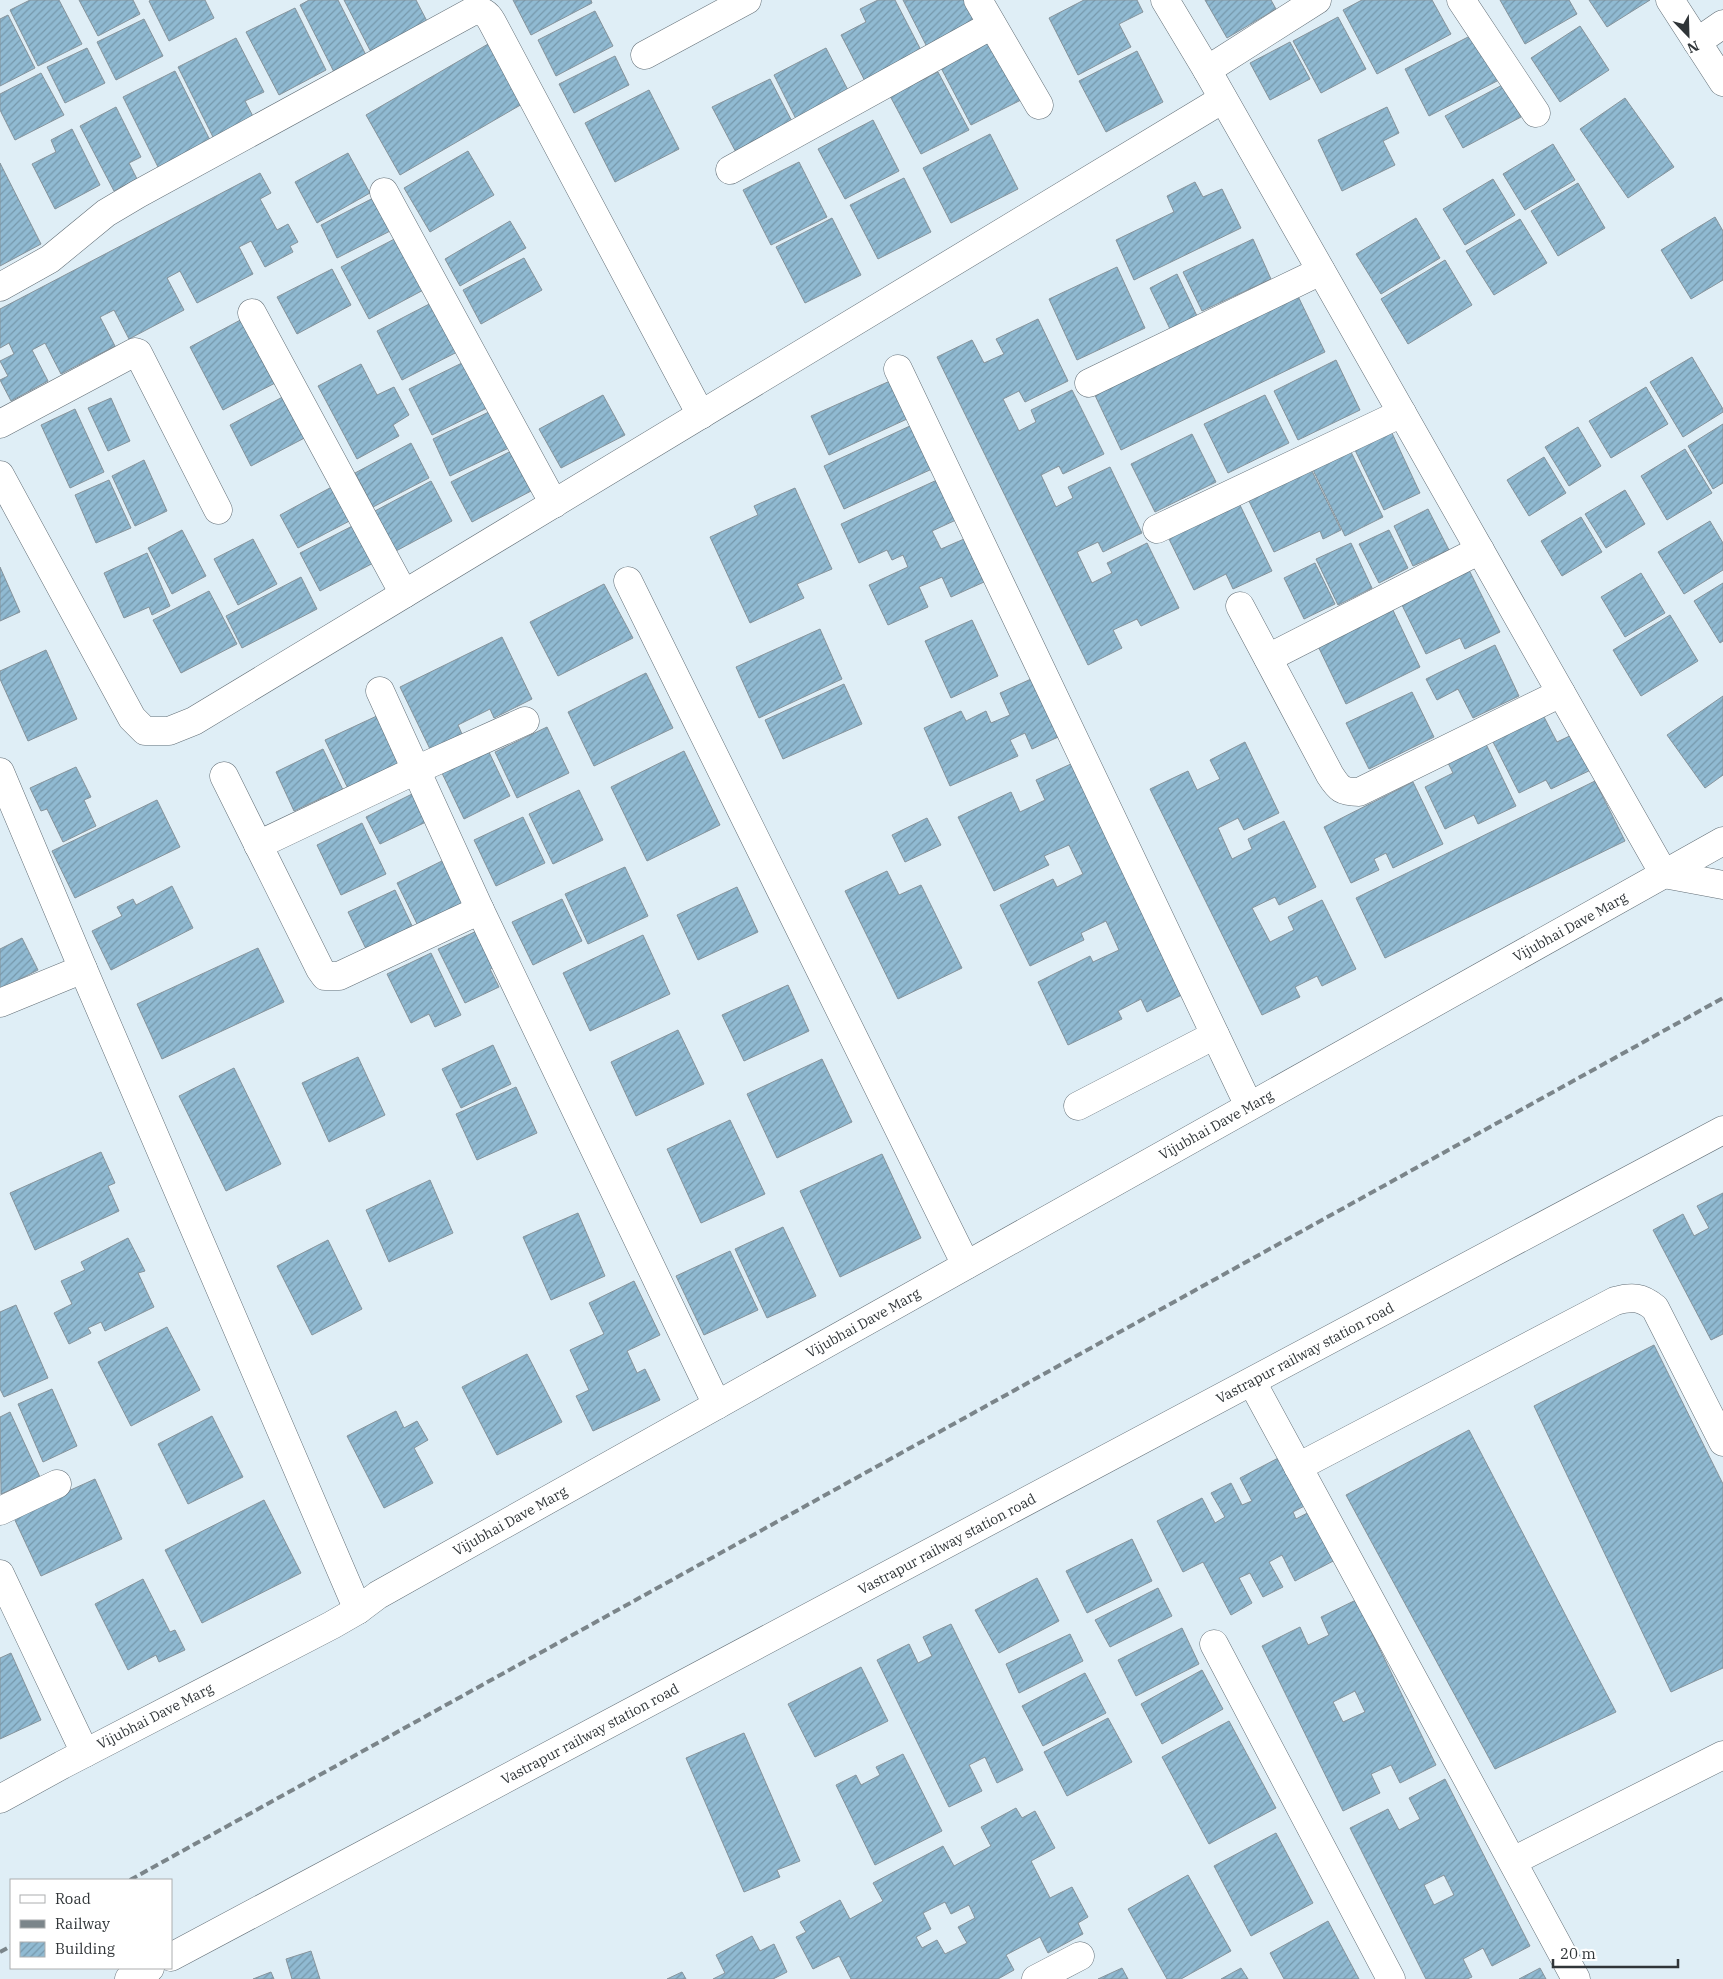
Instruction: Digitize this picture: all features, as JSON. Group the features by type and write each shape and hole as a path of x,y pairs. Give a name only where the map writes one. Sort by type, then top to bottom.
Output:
{"street":[{"path":"645,55 748,0"},
{"path":"978,0 1039,105"},
{"path":"1165,0 1207,70 1664,874 1723,885"},
{"path":"1207,70 1317,0"},
{"path":"1460,0 1536,113"},
{"path":"1670,0 1723,82"},
{"path":"0,287 50,259 106,213 138,194 473,11 481,11 487,14 492,22 701,415"},
{"path":"1697,42 1723,24"},
{"path":"730,170 992,25"},
{"path":"0,475 132,718 145,731 169,731 194,721 1223,99"},
{"path":"384,192 554,504"},
{"path":"1089,383 1321,271"},
{"path":"252,313 404,594"},
{"path":"0,424 135,352 138,353 218,510"},
{"path":"898,369 1250,1106"},
{"path":"1157,529 1402,413"},
{"path":"1268,658 1480,550"},
{"path":"628,581 966,1265"},
{"path":"1240,606 1330,775 1338,787 1347,792 1360,792 1561,693"},
{"path":"380,691 480,910 717,1405"},
{"path":"258,844 525,721"},
{"path":"0,772 358,1610"},
{"path":"224,776 325,976 339,976 480,910"},
{"name":"Vijubhai Dave Marg","path":"0,1799 358,1610 378,1595 1723,841"},
{"path":"0,1003 83,969"},
{"path":"1078,1106 1215,1035"},
{"name":"Vastrapur railway station road","path":"172,1956 1722,1132"},
{"path":"1298,1467 1606,1306 1627,1298 1638,1298 1648,1302 1655,1308 1723,1442"},
{"path":"1252,1382 1576,1979"},
{"path":"0,1511 57,1484"},
{"path":"0,1574 85,1753"},
{"path":"1214,1644 1391,1979"},
{"path":"1513,1861 1723,1755"},
{"path":"1036,1979 1080,1956"},
{"path":"129,1979 148,1969"}],"building":[{"path":"30,0 59,0 82,44 38,66 10,10"},
{"path":"79,0 133,0 140,14 98,36"},
{"path":"205,0 214,18 169,41 149,1"},
{"path":"309,0 338,0 367,57 335,74 300,5"},
{"path":"344,0 416,0 429,25 372,54"},
{"path":"513,0 591,0 592,3 531,35"},
{"path":"878,0 895,0 924,56 867,85 841,35 866,22 860,9"},
{"path":"903,0 968,0 982,26 927,47"},
{"path":"1084,0 1137,0 1143,12 1119,24 1131,47 1078,75 1049,18"},
{"path":"1205,0 1271,0 1276,9 1227,38"},
{"path":"1362,0 1432,0 1451,34 1377,74 1343,10"},
{"path":"1500,0 1569,0 1577,14 1525,44"},
{"path":"1589,0 1650,0 1607,27"},
{"path":"295,8 326,70 279,95 246,32"},
{"path":"595,11 613,46 556,76 538,40"},
{"path":"8,15 35,68 0,86 0,19"},
{"path":"1338,17 1366,69 1321,93 1293,41"},
{"path":"144,19 163,56 116,80 97,42"},
{"path":"1580,26 1609,70 1560,102 1531,58"},
{"path":"1476,33 1499,80 1429,116 1405,69"},
{"path":"236,38 264,92 245,101 256,122 216,143 178,67"},
{"path":"994,39 1025,98 971,125 940,66"},
{"path":"495,40 529,100 400,175 366,115"},
{"path":"1290,42 1310,79 1270,100 1250,63"},
{"path":"87,48 105,83 65,103 47,67"},
{"path":"826,48 849,92 796,119 774,75"},
{"path":"1137,51 1163,102 1106,132 1079,81"},
{"path":"615,56 629,85 574,113 559,84"},
{"path":"175,71 215,150 163,177 123,97"},
{"path":"938,72 969,130 921,154 890,96"},
{"path":"41,73 64,115 15,140 0,110 0,94"},
{"path":"770,79 796,129 739,158 712,107"},
{"path":"1504,84 1521,117 1463,148 1445,116"},
{"path":"649,90 679,149 615,182 585,123"},
{"path":"1625,98 1674,167 1628,198 1580,129"},
{"path":"116,107 141,157 129,163 137,179 114,191 80,126"},
{"path":"1387,107 1399,133 1383,141 1395,165 1342,191 1318,140"},
{"path":"873,120 899,171 845,199 818,149"},
{"path":"72,129 100,185 55,209 32,164 56,152 51,140"},
{"path":"990,134 1018,189 951,223 923,168"},
{"path":"1553,144 1575,180 1525,210 1503,174"},
{"path":"468,151 494,195 430,232 404,188"},
{"path":"348,153 370,193 317,223 295,182"},
{"path":"799,162 827,217 771,245 743,190"},
{"path":"0,163 41,244 0,266"},
{"path":"260,173 271,193 260,199 277,230 288,224 298,242 290,246 293,252 265,267 251,241 239,247 253,274 197,303 180,271 167,278 184,310 129,339 114,310 100,317 115,346 61,374 45,343 32,350 48,381 11,401 0,380 8,376 0,361 14,354 9,343 0,348 0,309"},
{"path":"904,178 931,232 878,259 850,205"},
{"path":"1493,179 1515,215 1465,245 1443,209"},
{"path":"1195,182 1203,197 1222,189 1241,228 1134,280 1116,240 1174,212 1167,196"},
{"path":"1578,183 1605,228 1558,256 1531,211"},
{"path":"379,195 396,228 337,258 321,225"},
{"path":"1715,217 1723,231 1723,280 1691,299 1661,250"},
{"path":"832,218 861,275 805,303 776,247"},
{"path":"1416,218 1440,258 1381,294 1356,254"},
{"path":"1520,219 1547,263 1494,295 1466,251"},
{"path":"510,221 526,248 460,286 445,259"},
{"path":"402,235 429,287 369,319 341,267"},
{"path":"1253,239 1271,279 1202,311 1183,272"},
{"path":"524,258 542,290 481,324 463,290"},
{"path":"1445,260 1472,305 1408,344 1381,299"},
{"path":"1117,267 1145,328 1077,360 1049,299"},
{"path":"332,269 351,305 297,334 277,297"},
{"path":"1177,274 1198,318 1171,331 1150,288"},
{"path":"1295,290 1325,352 1121,450 1092,389"},
{"path":"437,300 463,349 402,380 377,331"},
{"path":"246,317 279,381 223,410 190,347"},
{"path":"1038,319 1068,381 1025,402 1019,391 1003,399 1019,431 1036,422 1031,410 1072,390 1104,454 1063,474 1059,466 1041,475 1056,507 1073,498 1068,487 1110,467 1142,533 1103,552 1098,542 1077,552 1092,583 1112,573 1107,563 1147,543 1179,608 1141,626 1137,619 1113,630 1122,648 1088,665 937,357 972,340 984,363 1004,354 996,339"},
{"path":"1692,357 1723,412 1683,437 1650,382"},
{"path":"468,360 491,406 432,435 409,389"},
{"path":"1336,360 1360,410 1298,440 1274,391"},
{"path":"361,364 377,395 394,387 409,415 393,425 399,436 357,459 318,386"},
{"path":"890,381 907,419 829,455 811,416"},
{"path":"1646,387 1668,424 1611,458 1589,421"},
{"path":"292,392 314,433 251,466 230,425"},
{"path":"603,395 625,435 561,468 539,429"},
{"path":"1265,395 1289,443 1228,473 1204,424"},
{"path":"111,398 130,441 108,451 88,408"},
{"path":"75,409 104,472 70,488 41,425"},
{"path":"495,409 513,446 450,476 433,439"},
{"path":"1723,424 1723,483 1713,489 1688,446"},
{"path":"912,425 932,469 844,509 824,466"},
{"path":"1578,427 1601,466 1569,486 1545,447"},
{"path":"1391,431 1420,493 1384,510 1354,448"},
{"path":"1192,434 1216,482 1155,512 1131,464"},
{"path":"411,443 429,478 373,507 355,473"},
{"path":"1685,449 1712,493 1667,520 1641,476"},
{"path":"513,450 533,490 472,522 451,482"},
{"path":"1351,452 1383,517 1345,536 1313,470"},
{"path":"1544,457 1566,493 1529,516 1507,480"},
{"path":"144,460 167,511 135,526 112,476"},
{"path":"1309,465 1341,530 1323,539 1320,531 1274,552 1246,495"},
{"path":"109,480 131,528 96,543 75,495"},
{"path":"937,480 956,520 932,531 941,549 964,539 984,582 951,597 942,577 919,587 928,607 888,625 869,585 908,567 903,555 892,560 887,550 859,563 841,524"},
{"path":"431,481 452,521 396,551 375,511"},
{"path":"339,483 357,517 298,548 280,515"},
{"path":"795,488 832,569 797,584 804,598 750,623 710,537 758,515 754,506"},
{"path":"1625,490 1645,524 1606,548 1585,514"},
{"path":"1238,501 1272,571 1233,589 1226,574 1194,590 1167,535"},
{"path":"1428,509 1449,550 1413,566 1394,526"},
{"path":"1581,517 1602,552 1562,576 1541,541"},
{"path":"1710,521 1723,543 1723,570 1684,594 1658,552"},
{"path":"360,522 379,560 320,591 300,553"},
{"path":"182,530 206,576 172,594 148,548"},
{"path":"1389,530 1408,568 1379,583 1359,544"},
{"path":"253,539 277,584 238,605 214,559"},
{"path":"1351,543 1372,588 1338,605 1316,559"},
{"path":"147,553 170,606 152,615 149,607 124,618 104,573"},
{"path":"1315,563 1335,604 1304,619 1284,578"},
{"path":"1467,566 1500,632 1465,649 1460,638 1426,654 1399,599"},
{"path":"0,567 20,612 0,621"},
{"path":"1641,573 1665,613 1625,637 1601,597"},
{"path":"301,577 317,609 242,648 226,616"},
{"path":"1723,583 1723,641 1720,643 1694,601"},
{"path":"604,584 633,638 558,676 530,622"},
{"path":"209,591 237,644 181,673 153,620"},
{"path":"1390,604 1420,667 1346,704 1315,640"},
{"path":"1670,615 1698,661 1641,696 1613,650"},
{"path":"972,620 998,676 951,698 925,641"},
{"path":"820,629 842,679 759,718 736,667"},
{"path":"502,637 532,699 494,718 490,709 458,725 462,734 430,749 400,687"},
{"path":"1495,645 1519,696 1473,718 1458,689 1437,700 1426,679"},
{"path":"46,650 77,719 28,741 0,679 0,671"},
{"path":"646,673 673,728 594,766 568,712"},
{"path":"1040,675 1067,733 1032,749 1025,733 1010,740 1018,756 950,786 924,728 961,711 966,721 986,711 991,723 1010,715 1000,693"},
{"path":"844,684 862,724 783,759 765,720"},
{"path":"1412,692 1434,737 1369,769 1346,723"},
{"path":"1723,696 1723,775 1705,788 1667,735"},
{"path":"379,715 405,768 351,795 325,740"},
{"path":"1543,715 1557,742 1578,732 1595,768 1551,789 1546,780 1519,793 1492,740"},
{"path":"547,727 569,773 517,798 495,752"},
{"path":"1245,742 1279,813 1244,830 1238,818 1218,828 1232,859 1252,849 1248,839 1284,821 1316,887 1279,905 1275,897 1252,908 1270,942 1294,930 1288,917 1322,900 1356,969 1322,986 1317,976 1295,987 1300,997 1262,1015 1150,789 1188,771 1197,790 1220,779 1210,760"},
{"path":"1485,742 1516,806 1478,824 1474,815 1445,829 1425,787 1453,773 1447,761"},
{"path":"487,748 510,796 464,819 441,771"},
{"path":"323,749 345,794 329,803 326,796 294,811 276,772"},
{"path":"684,751 720,825 647,861 611,787"},
{"path":"1073,763 1184,994 1147,1012 1141,999 1118,1011 1122,1019 1068,1045 1038,982 1090,956 1093,962 1119,950 1106,921 1081,933 1084,940 1030,966 1000,905 1053,879 1057,887 1083,874 1069,845 1044,856 1049,865 994,891 958,817 1011,792 1020,812 1045,800 1036,780"},
{"path":"76,767 91,797 84,800 96,826 63,842 47,809 41,811 30,788"},
{"path":"1595,781 1625,841 1385,958 1356,898"},
{"path":"1413,782 1443,844 1393,868 1386,853 1374,859 1379,870 1351,883 1324,827"},
{"path":"579,790 603,840 553,864 529,814"},
{"path":"414,793 428,821 380,844 366,817"},
{"path":"157,800 180,847 75,898 52,851"},
{"path":"523,817 545,863 496,886 474,840"},
{"path":"927,818 941,845 905,862 892,835"},
{"path":"362,823 386,874 341,895 317,845"},
{"path":"444,860 468,909 421,932 397,883"},
{"path":"625,867 648,916 588,944 565,894"},
{"path":"887,871 899,895 921,885 962,968 898,999 845,891"},
{"path":"172,886 193,928 111,970 92,931 122,916 117,907 133,899 136,905"},
{"path":"737,887 758,932 698,960 677,915"},
{"path":"395,890 414,930 368,953 348,912"},
{"path":"562,899 582,941 533,965 512,922"},
{"path":"481,929 499,965 490,969 499,987 465,1003 438,949"},
{"path":"643,935 670,994 590,1031 563,973"},
{"path":"22,938 38,970 0,989 0,949"},
{"path":"258,948 284,1002 162,1059 137,1004"},
{"path":"431,953 461,1015 435,1027 429,1014 411,1023 387,974"},
{"path":"788,985 809,1031 744,1061 722,1015"},
{"path":"678,1030 704,1084 636,1116 611,1062"},
{"path":"493,1045 511,1084 461,1108 442,1069"},
{"path":"358,1057 385,1115 329,1142 302,1083"},
{"path":"822,1059 852,1122 777,1158 747,1094"},
{"path":"234,1068 281,1164 226,1191 179,1096"},
{"path":"516,1087 537,1133 477,1160 456,1114"},
{"path":"730,1120 765,1194 701,1223 667,1149"},
{"path":"101,1152 115,1183 108,1186 119,1211 35,1250 10,1193"},
{"path":"882,1154 921,1238 840,1277 800,1191"},
{"path":"430,1180 453,1233 389,1262 366,1210"},
{"path":"1723,1193 1723,1334 1711,1340 1653,1230 1683,1214 1694,1236 1709,1228 1697,1206"},
{"path":"578,1213 605,1276 551,1300 523,1237"},
{"path":"783,1227 816,1296 767,1318 735,1249"},
{"path":"128,1238 145,1271 138,1273 154,1307 105,1331 101,1322 88,1328 91,1333 69,1344 54,1313 72,1304 61,1281 85,1270 81,1262"},
{"path":"328,1240 362,1309 312,1335 277,1266"},
{"path":"730,1251 758,1310 704,1335 676,1276"},
{"path":"634,1281 660,1335 627,1351 637,1373 645,1369 660,1400 593,1431 576,1396 589,1390 570,1350 604,1334 589,1303"},
{"path":"16,1305 48,1378 4,1397 0,1389 0,1312"},
{"path":"167,1327 200,1390 131,1426 98,1362"},
{"path":"1654,1345 1723,1484 1723,1668 1671,1692 1534,1406"},
{"path":"527,1354 562,1422 497,1455 462,1387"},
{"path":"52,1389 77,1446 43,1462 18,1404"},
{"path":"396,1411 404,1428 417,1421 428,1440 414,1448 433,1483 384,1508 347,1436"},
{"path":"10,1412 40,1477 1,1494 0,1417"},
{"path":"212,1416 243,1477 188,1504 158,1444"},
{"path":"1469,1430 1616,1712 1495,1769 1346,1495"},
{"path":"1284,1455 1310,1503 1293,1512 1296,1519 1313,1510 1339,1558 1295,1581 1282,1555 1269,1562 1283,1587 1263,1597 1250,1573 1239,1578 1252,1603 1231,1615 1203,1562 1183,1572 1157,1521 1202,1498 1215,1523 1225,1517 1211,1493 1231,1483 1242,1505 1252,1501 1240,1478"},
{"path":"95,1479 122,1539 41,1576 13,1516"},
{"path":"264,1500 301,1573 202,1623 165,1550"},
{"path":"1132,1539 1152,1581 1087,1613 1066,1571"},
{"path":"1037,1578 1059,1621 999,1653 975,1610"},
{"path":"143,1579 170,1632 175,1630 185,1650 159,1662 156,1655 128,1670 95,1604"},
{"path":"1158,1588 1172,1616 1110,1647 1095,1620"},
{"path":"1356,1600 1436,1765 1400,1783 1391,1765 1371,1774 1380,1793 1343,1811 1262,1646 1300,1627 1308,1645 1329,1635 1321,1617","holes":["1355,1691 1365,1712 1343,1722 1333,1702"]},
{"path":"951,1624 1023,1770 997,1783 985,1757 969,1765 982,1791 949,1807 877,1660 909,1644 918,1663 932,1656 923,1637"},
{"path":"1182,1628 1199,1664 1136,1696 1118,1660"},
{"path":"1070,1634 1083,1661 1019,1693 1006,1664"},
{"path":"11,1653 41,1720 0,1739 0,1658"},
{"path":"861,1667 888,1721 815,1757 788,1704"},
{"path":"1202,1670 1223,1709 1162,1744 1141,1704"},
{"path":"1085,1673 1106,1713 1043,1746 1022,1706"},
{"path":"1108,1718 1132,1762 1067,1796 1044,1752"},
{"path":"1229,1721 1276,1808 1209,1844 1162,1757"},
{"path":"744,1733 800,1861 777,1870 780,1877 744,1892 686,1758"},
{"path":"903,1754 942,1831 875,1865 836,1785 856,1775 861,1785 880,1775 876,1767"},
{"path":"1445,1779 1530,1946 1492,1966 1483,1948 1463,1959 1472,1977 1467,1979 1426,1979 1350,1828 1388,1809 1399,1830 1420,1819 1409,1798","holes":["1444,1875 1454,1895 1434,1905 1424,1885"]},
{"path":"1016,1808 1022,1818 1035,1811 1055,1848 1031,1861 1050,1898 1072,1887 1088,1917 1078,1923 1083,1934 1048,1953 1040,1937 1006,1955 1014,1970 998,1979 851,1979 839,1956 813,1969 796,1937 806,1932 800,1922 840,1900 850,1919 883,1901 873,1883 943,1846 954,1866 991,1846 981,1827","holes":["945,1902 951,1914 969,1905 975,1918 958,1927 967,1943 945,1954 937,1940 922,1948 916,1937 931,1929 923,1913"]},
{"path":"1276,1833 1313,1903 1251,1936 1214,1866"},
{"path":"1188,1875 1231,1951 1181,1979 1167,1979 1128,1909"},
{"path":"1328,1921 1359,1979 1284,1979 1270,1953"},
{"path":"752,1936 760,1951 774,1944 787,1972 773,1979 713,1979 725,1973 716,1955"},
{"path":"311,1951 320,1979 292,1979 286,1959"},
{"path":"1122,1968 1128,1979 1098,1979"},
{"path":"1241,1968 1248,1979 1221,1979"},
{"path":"1540,1968 1546,1979 1519,1979"},
{"path":"271,1972 274,1979 253,1979"},
{"path":"682,1972 686,1979 667,1979"}],"railway":[{"path":"132,1879 1723,998"},
{"path":"0,1952 10,1947"}]}
